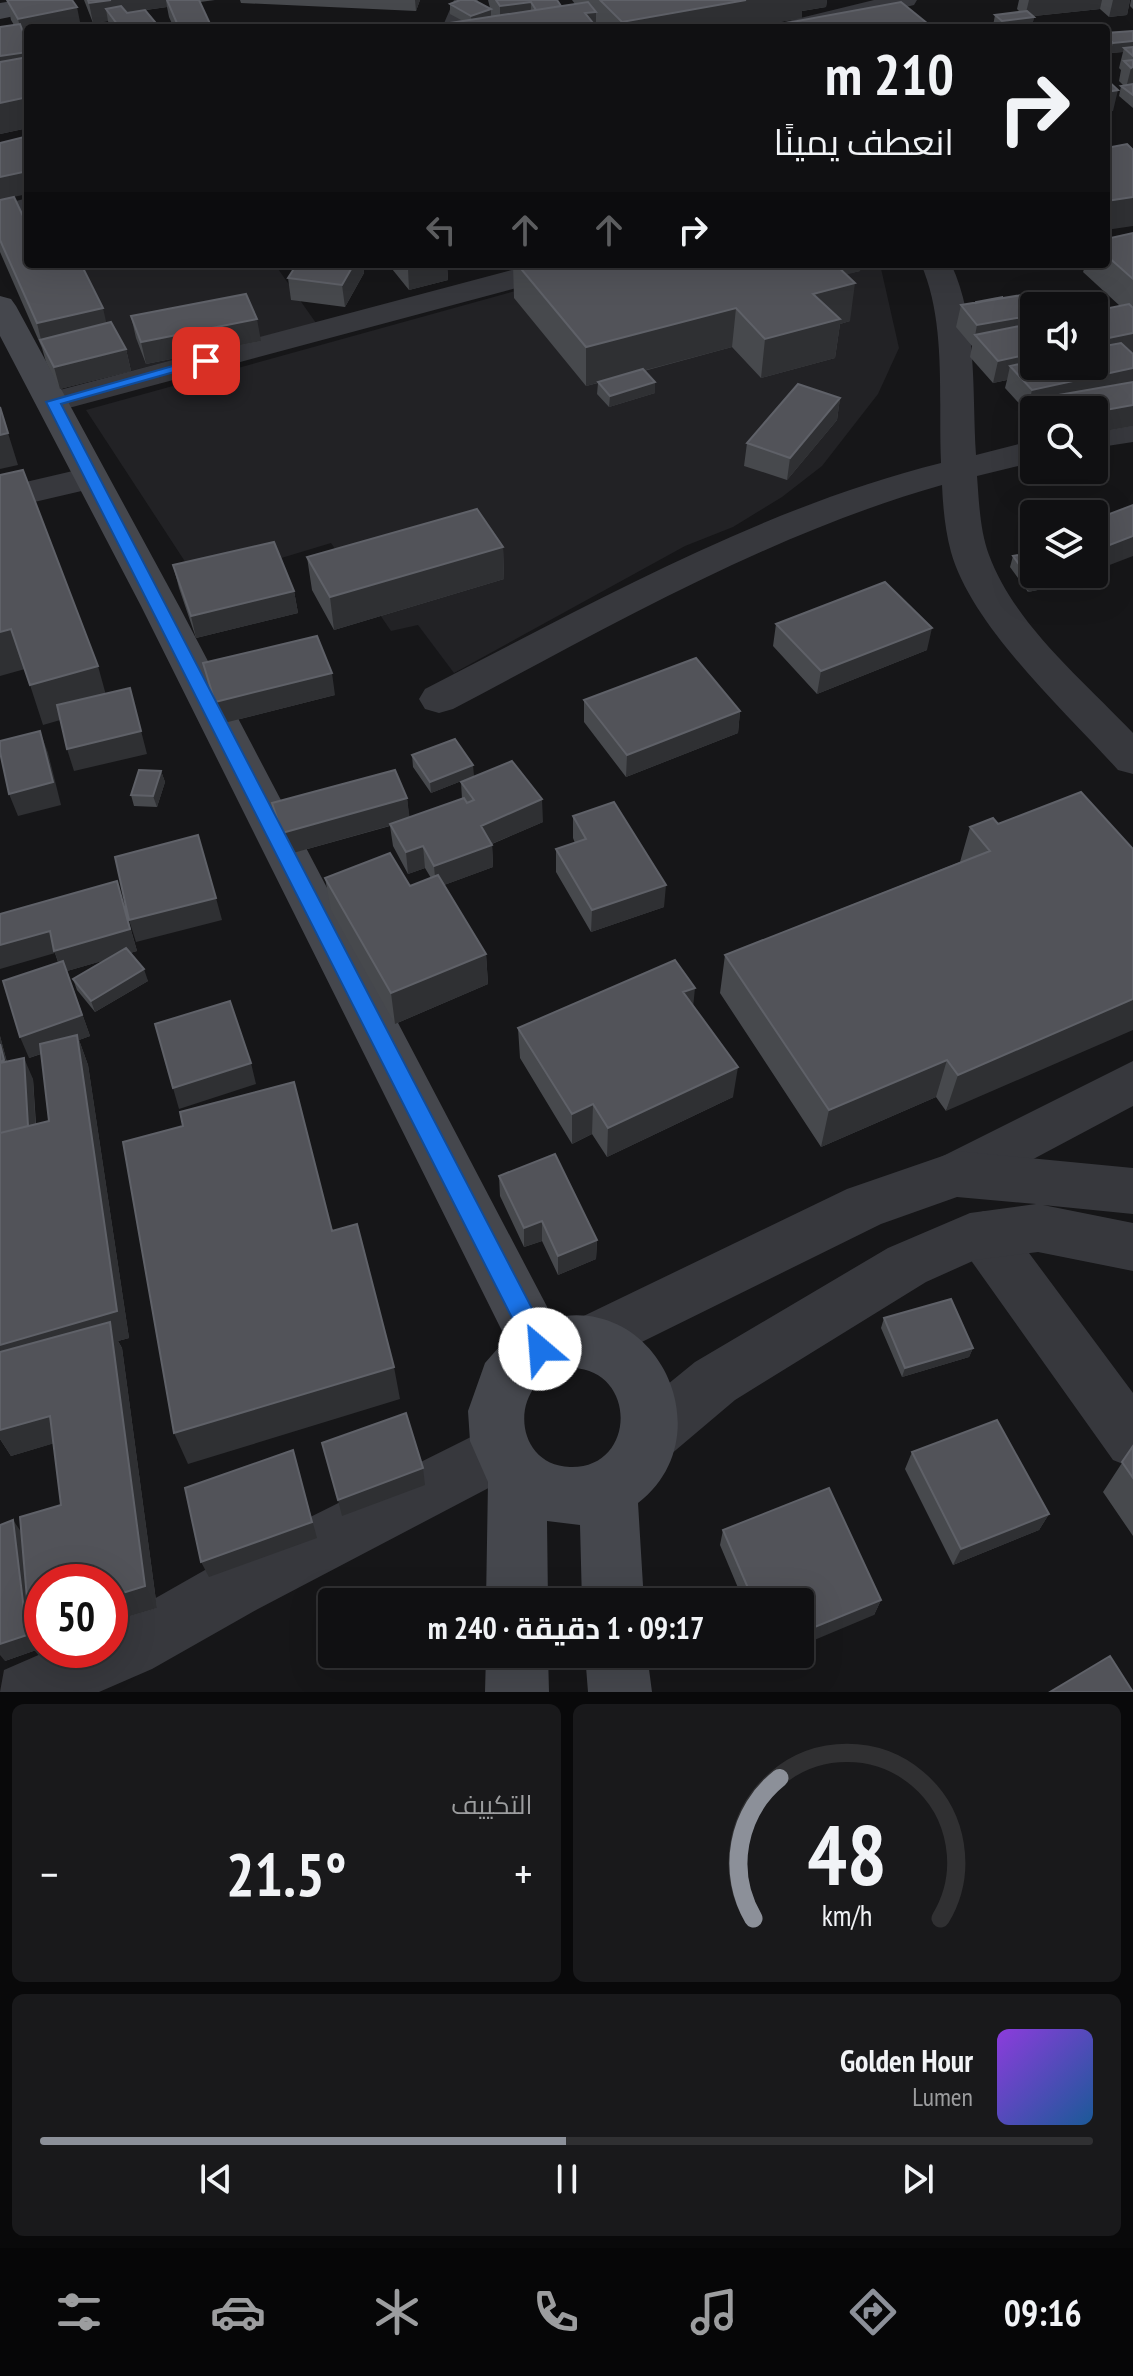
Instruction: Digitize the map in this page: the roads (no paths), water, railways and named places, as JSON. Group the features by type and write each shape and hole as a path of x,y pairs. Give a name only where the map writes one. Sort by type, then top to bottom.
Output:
{"main road":[{"path":"0,11 60,0"},
{"path":"0,306 53,402 90,478 564,1346"},
{"path":"509,1462 540,1490 567,1497 595,1494 621,1481 640,1461 650,1435 651,1409 647,1392 633,1369 613,1352 564,1346 518,1364 502,1385 495,1410 509,1462 516,1588"},
{"path":"608,1488 612,1588"},
{"path":"517,1668 517,1692"},
{"path":"617,1668 620,1692"}],"street":[{"path":"457,24 466,0"},
{"path":"806,24 905,0"},
{"path":"0,214 24,208"},
{"path":"53,402 504,272 536,268"},
{"path":"947,268 957,471 970,553 989,594 1133,759"},
{"path":"1108,436 1133,432"},
{"path":"439,699 698,568 893,488 1020,455"},
{"path":"0,499 90,478"},
{"path":"564,1346 865,1206 957,1174 1133,1082"},
{"path":"957,1174 1133,1191"},
{"path":"650,1435 715,1381 907,1265 970,1237 1038,1228 1133,1247"},
{"path":"984,1235 1133,1440"},
{"path":"26,1692 117,1669 234,1588 509,1462"}]}
